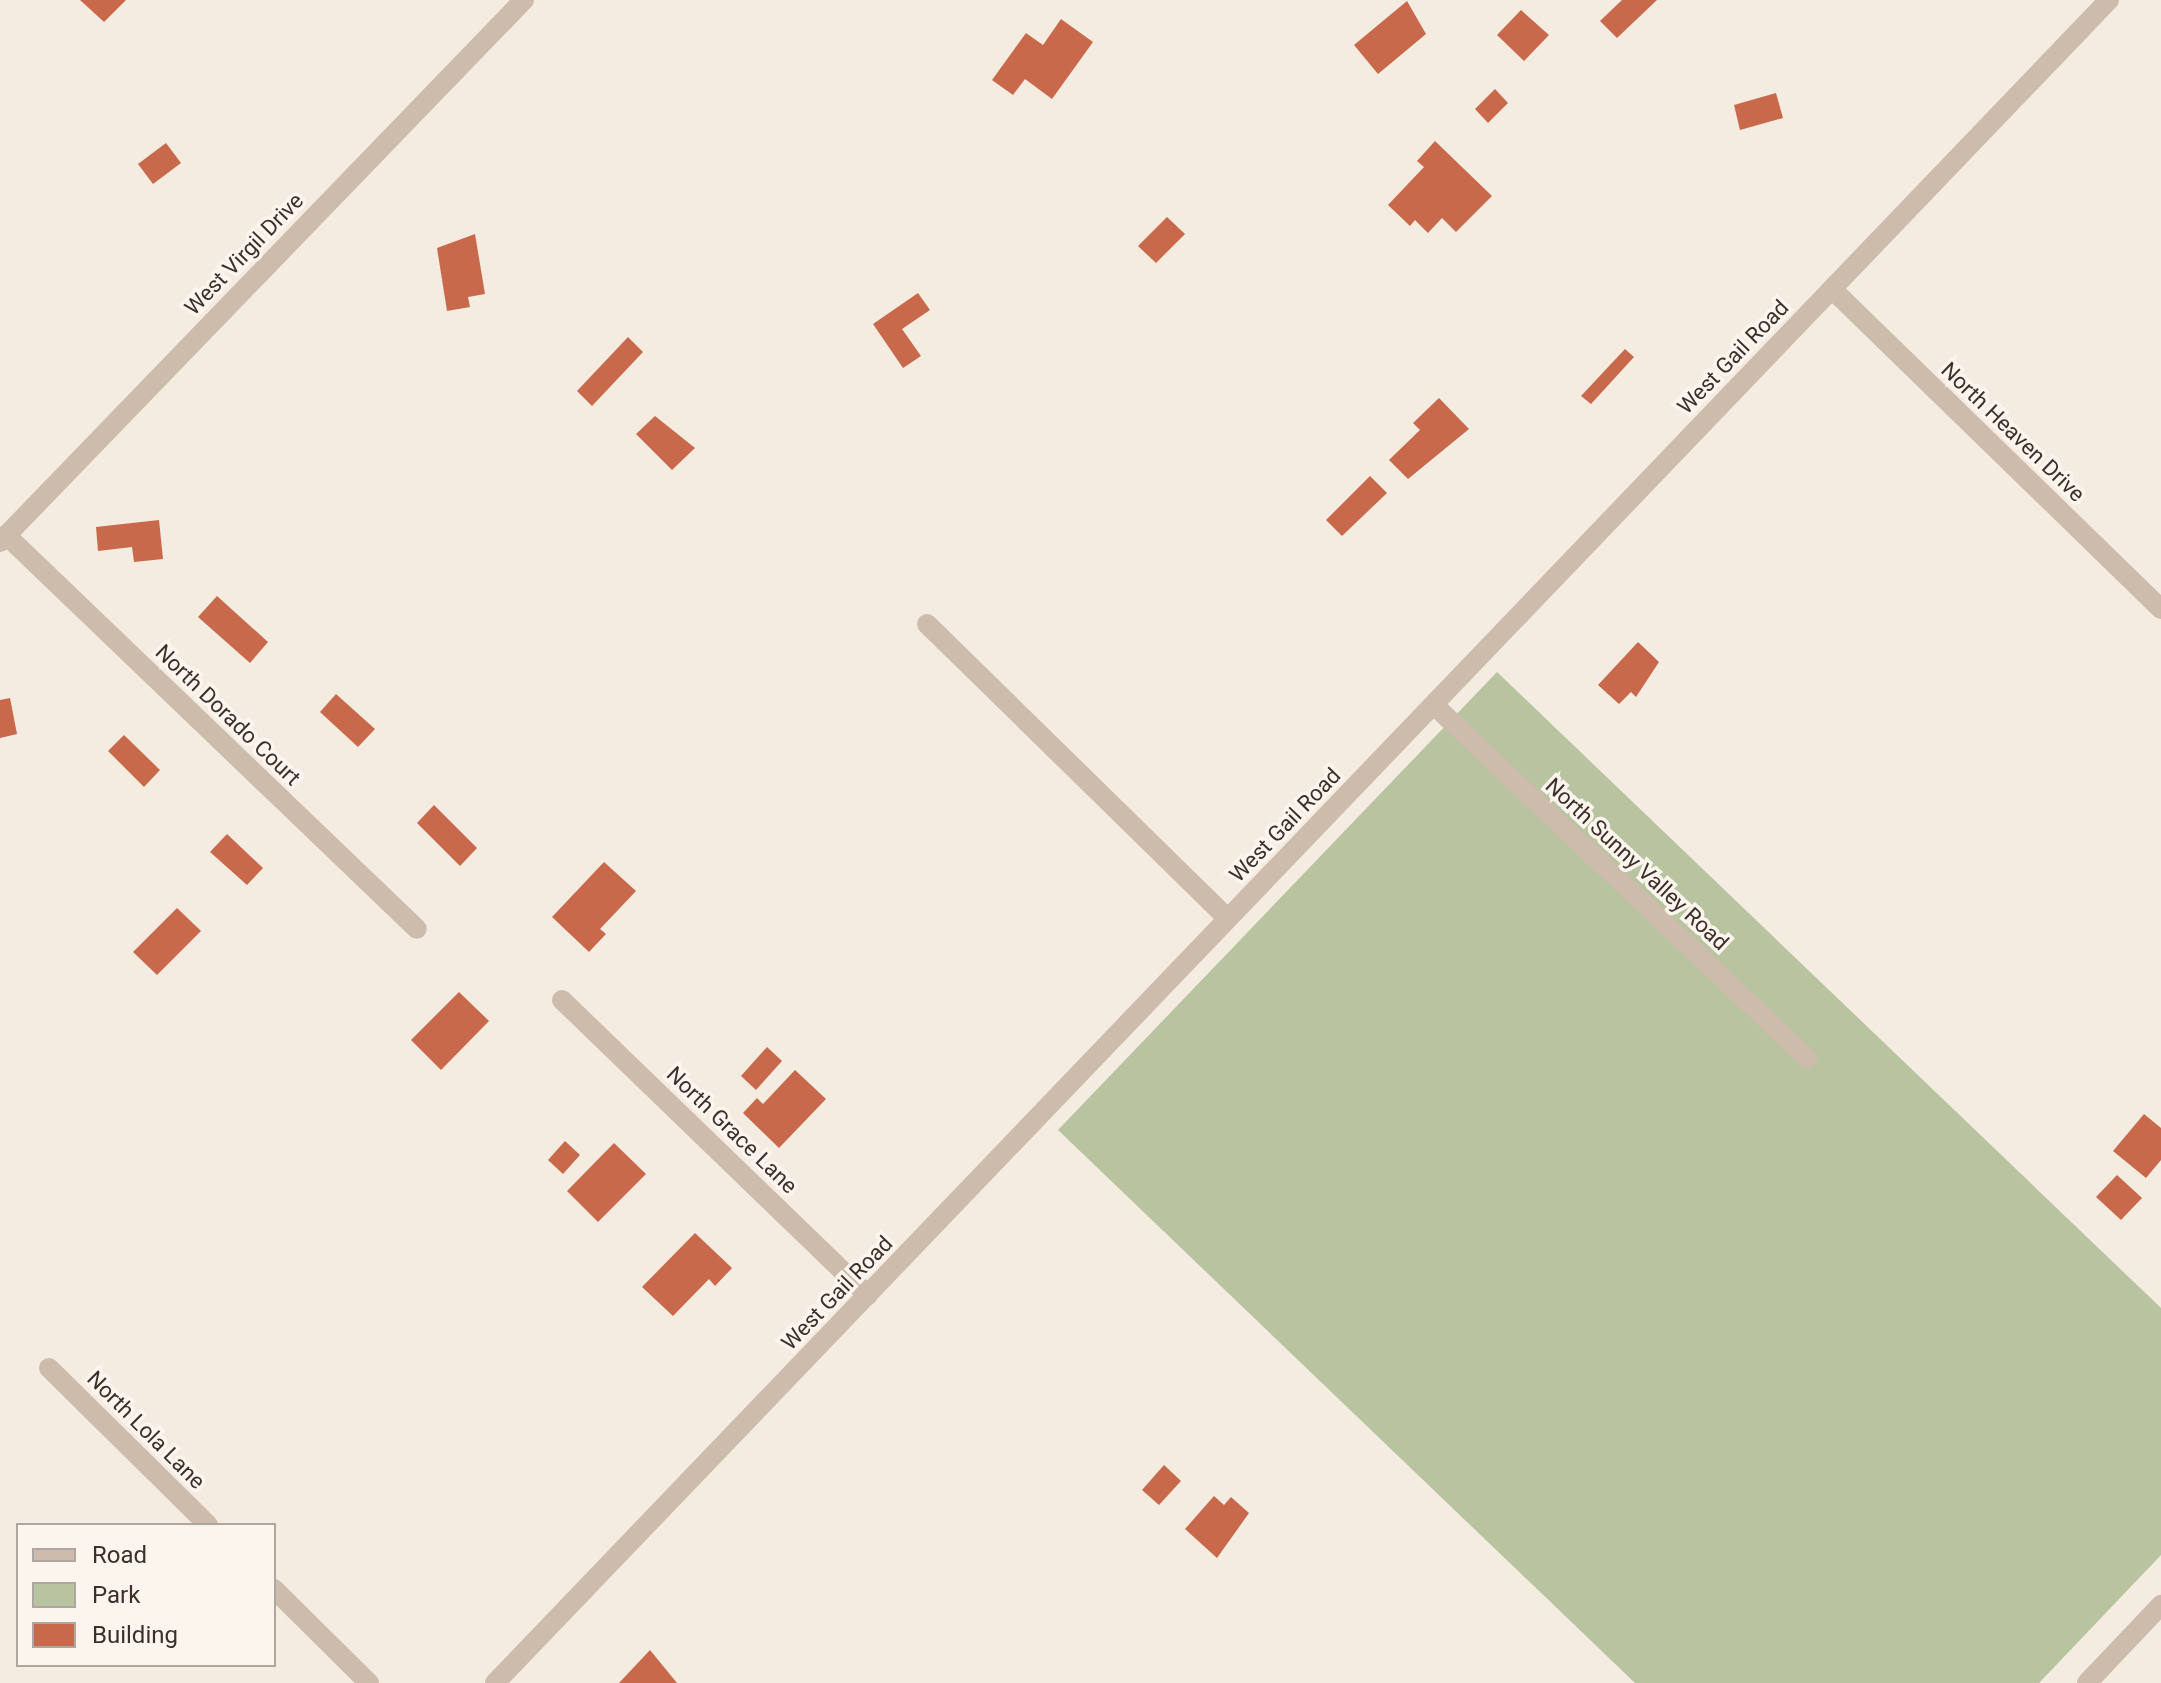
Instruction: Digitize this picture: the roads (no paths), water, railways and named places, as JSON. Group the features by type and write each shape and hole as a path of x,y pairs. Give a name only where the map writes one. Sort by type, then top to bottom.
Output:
{"street":[{"name":"West Virgil Drive","path":"3,539 524,0"},
{"name":"West Gail Road","path":"495,1683 2109,0"},
{"name":"North Heaven Drive","path":"1832,289 2161,609"},
{"name":"North Dorado Court","path":"3,539 417,929"},
{"path":"927,624 1228,919"},
{"name":"North Sunny Valley Road","path":"1434,705 1807,1058"},
{"name":"North Grace Lane","path":"562,1000 868,1295"},
{"name":"North Lola Lane","path":"49,1368 206,1523"},
{"path":"276,1591 369,1683"},
{"path":"2087,1683 2161,1605"}]}
